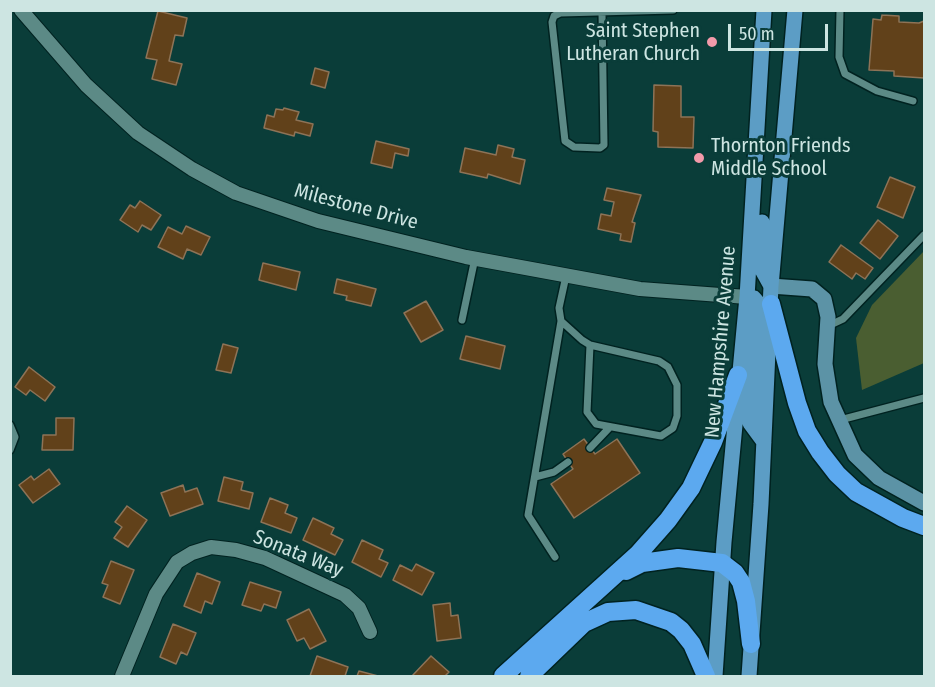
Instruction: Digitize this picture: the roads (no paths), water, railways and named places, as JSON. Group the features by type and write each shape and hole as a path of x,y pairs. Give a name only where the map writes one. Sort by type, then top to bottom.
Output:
{"highway":[{"path":"771,295 796,403 807,431 820,452 837,474 856,492 903,518 924,526"},
{"path":"503,676 638,554 691,488 713,442 738,375"},
{"path":"608,580 642,563 678,558 722,563 735,573 741,582 746,601 751,644"},
{"path":"529,676 584,623 608,612 636,610 671,622 681,630 692,644 706,676"}],"main road":[{"name":"New Hampshire Avenue","path":"715,676 722,563 747,297 764,10"},
{"path":"749,676 771,295 795,10"},
{"path":"753,210 762,220 760,268 771,295"},
{"path":"747,297 754,298 759,304 750,423 764,442"}],"street":[{"name":"Milestone Drive","path":"21,10 86,85 138,133 236,193 318,221 475,258 640,290 747,297"},
{"path":"771,295 812,289 824,299 828,326 825,364 831,402 855,455 871,470 906,495 924,503"},
{"name":"Sonata Way","path":"122,676 156,594 177,562 192,553 211,547 236,550 265,558 345,595 359,608 370,632"}],"lane":[{"path":"602,13 604,145 600,148 574,147 565,141 552,22 554,16 560,13 674,10"},
{"path":"840,10 839,57 844,74 877,91 913,101"},
{"path":"828,326 847,315 924,235"},
{"path":"462,320 475,258"},
{"path":"555,557 528,515 561,321 559,308 566,276"},
{"path":"561,321 590,345 659,361 668,367 677,385 676,416 673,428 661,436 596,424 587,412 590,345"},
{"path":"838,420 924,398"},
{"path":"10,424 15,437 10,450"},
{"path":"590,448 610,427"},
{"path":"535,477 554,472 568,462"}],"place":[{"name":"Saint Stephen Lutheran Church","path":"712,42"},
{"name":"Thornton Friends Middle School","path":"699,158"}]}
